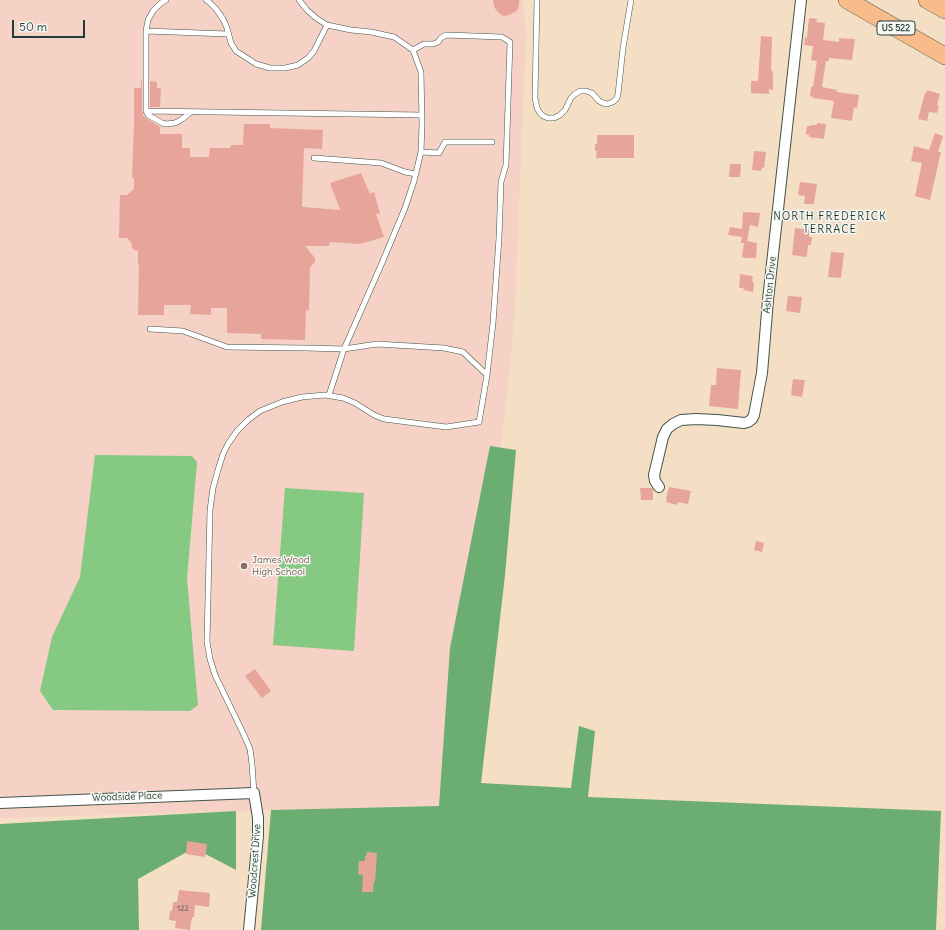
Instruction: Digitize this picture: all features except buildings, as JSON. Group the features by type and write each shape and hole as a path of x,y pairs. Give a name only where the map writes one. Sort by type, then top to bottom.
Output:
{"highway":[{"name":"US 522","path":"848,0 945,56"},
{"path":"927,0 945,10"}],"street":[{"name":"Ashton Drive","path":"659,487 654,481 654,475 663,437 667,429 673,424 681,420 696,419 744,423 752,419 754,414 762,373 768,300 801,0"},
{"name":"Woodside Place","path":"0,803 254,793"},
{"name":"Woodcrest Drive","path":"249,930 258,836 258,818 254,793"}],"lane":[{"path":"166,0 161,3 148,20 146,31 146,111 148,115 166,124 175,123 191,112"},
{"path":"206,0 216,9 223,19 231,43 236,51 256,64 270,68 285,68 298,65 308,58 314,51 327,25"},
{"path":"299,0 307,10 327,25 394,37 413,50 421,72 422,152 416,174 402,215 344,349 329,395"},
{"path":"538,0 535,98 540,113 548,118 554,118 560,115 565,110 571,98 580,91 592,93 599,101 607,104 613,102 616,98 618,94 623,48 631,0"},
{"path":"146,31 228,34"},
{"path":"254,793 250,749 215,675 207,642 210,510 213,488 223,454 228,444 237,431 260,411 282,402 302,397 329,395 343,398 384,419 446,427 479,422 487,375 495,299 501,182 506,165 510,42 502,37 446,35 434,44 424,44 413,50"},
{"path":"146,111 422,115"},
{"path":"422,152 439,153 445,142 492,142"},
{"path":"314,158 381,163 405,172 416,174"},
{"path":"150,330 183,331 227,348 344,349 376,344 444,348 463,352 487,375"}],"shaded area":[{"name":"James Wood High School","path":"0,0 523,0 526,35 514,327 462,805 0,818"}],"green space":[{"path":"490,446 516,450 505,575 481,783 571,788 579,726 595,731 588,797 941,811 936,930 261,930 271,810 439,806 450,648"},
{"path":"95,455 192,456 197,462 187,579 198,705 190,711 53,710 40,691 52,637 80,577"},
{"path":"285,488 364,493 354,651 273,645"},
{"path":"236,811 236,870 194,848 138,879 139,930 0,930 0,824"}],"place":[{"name":"James Wood High School","path":"244,566"}],"district":[{"name":"NORTH FREDERICK TERRACE","path":"830,223"}]}
